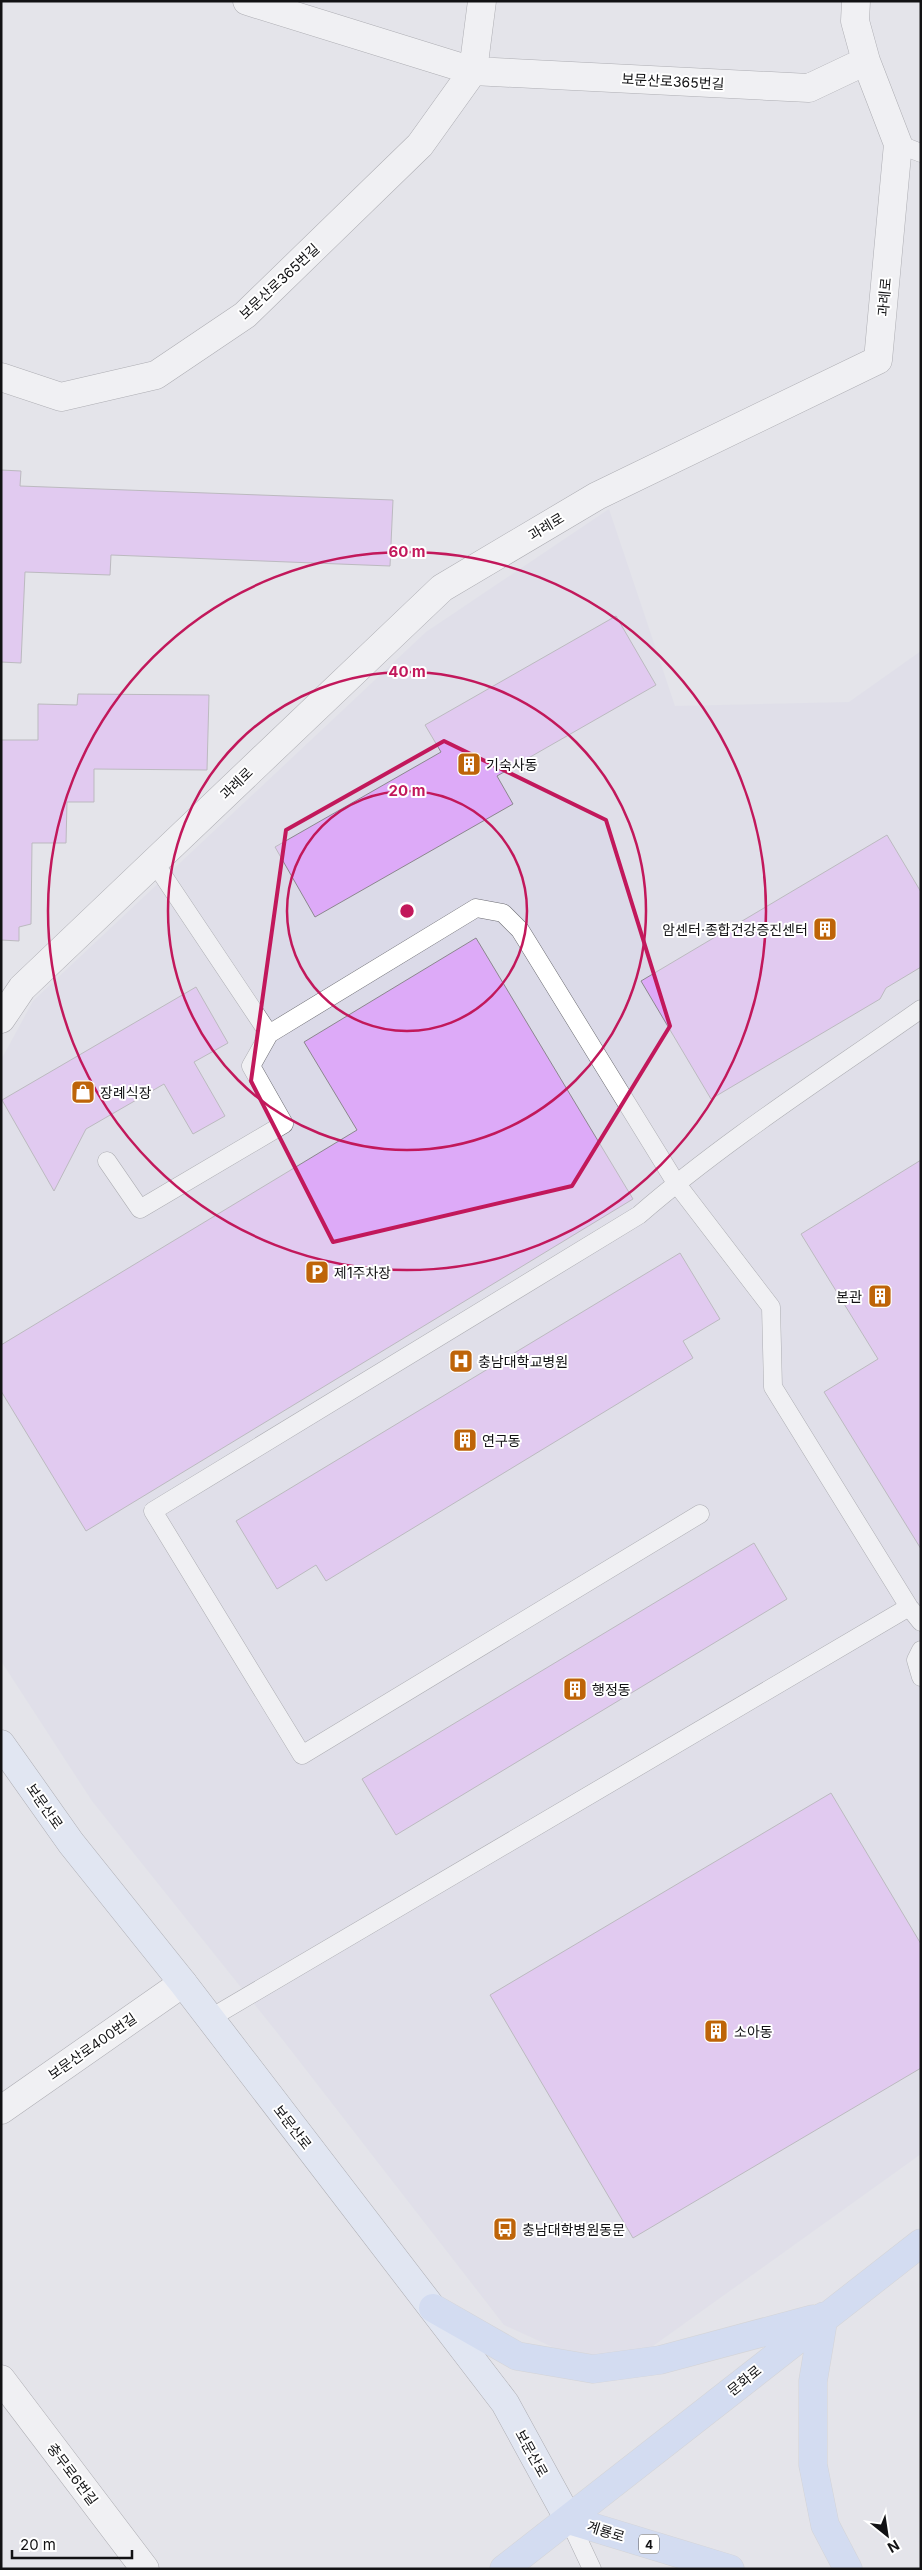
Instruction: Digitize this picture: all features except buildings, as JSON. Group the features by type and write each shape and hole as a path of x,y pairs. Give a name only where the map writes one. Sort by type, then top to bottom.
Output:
{"main road":[{"name":"보문산로","path":"1,1744 71,1844 183,1983 505,2403 569,2520"},
{"name":"문화로","path":"504,2569 569,2520 824,2316 921,2243"},
{"path":"434,2308 517,2356 593,2369 660,2360 824,2316 813,2381 813,2465 825,2525 848,2569"},
{"name":"계룡로","path":"569,2520 730,2569"}],"street":[{"name":"보문산로365번길","path":"247,1 473,71 809,88 866,61"},
{"name":"보문산로365번길","path":"1,377 61,397 156,375 245,315 420,145 473,71 482,1"},
{"name":"과례로","path":"1,1019 22,988 442,588 596,496 878,360 909,149 866,61 855,21 856,1"},
{"name":"보문산로400번길","path":"1,2110 183,1983"},
{"name":"충무로6번길","path":"1,2379 146,2569"}],"lane":[{"path":"154,862 269,1034"},
{"path":"107,1161 140,1209 284,1124 251,1066 269,1034 476,908 503,913 520,930 676,1183 771,1307 773,1387 909,1607 921,1622"},
{"path":"700,1514 302,1756 153,1510 639,1215 676,1183 921,1009"},
{"path":"209,2019 909,1607"},
{"path":"921,1650 916,1660 921,1677"},
{"path":"569,2520 592,2569"}],"highlighted area":[{"path":"444,741 606,820 670,1026 572,1186 333,1242 251,1081 286,830"}],"shaded area":[{"name":"충남대학교병원","path":"609,509 675,706 849,702 921,651 921,2154 646,2351 581,2360 504,2325 279,2035 92,1801 1,1661 1,1060 33,1001 426,632"}],"place":[{"name":"기숙사동","path":"469,764"},
{"name":"암센터·종합건강증진센터","path":"825,929"},
{"name":"장례식장","path":"83,1092"},
{"name":"제1주차장","path":"317,1272"},
{"name":"본관","path":"880,1296"},
{"name":"충남대학교병원","path":"461,1361"},
{"name":"연구동","path":"465,1440"},
{"name":"행정동","path":"575,1689"},
{"name":"소아동","path":"716,2031"},
{"name":"충남대학병원동문","path":"505,2229"}]}
